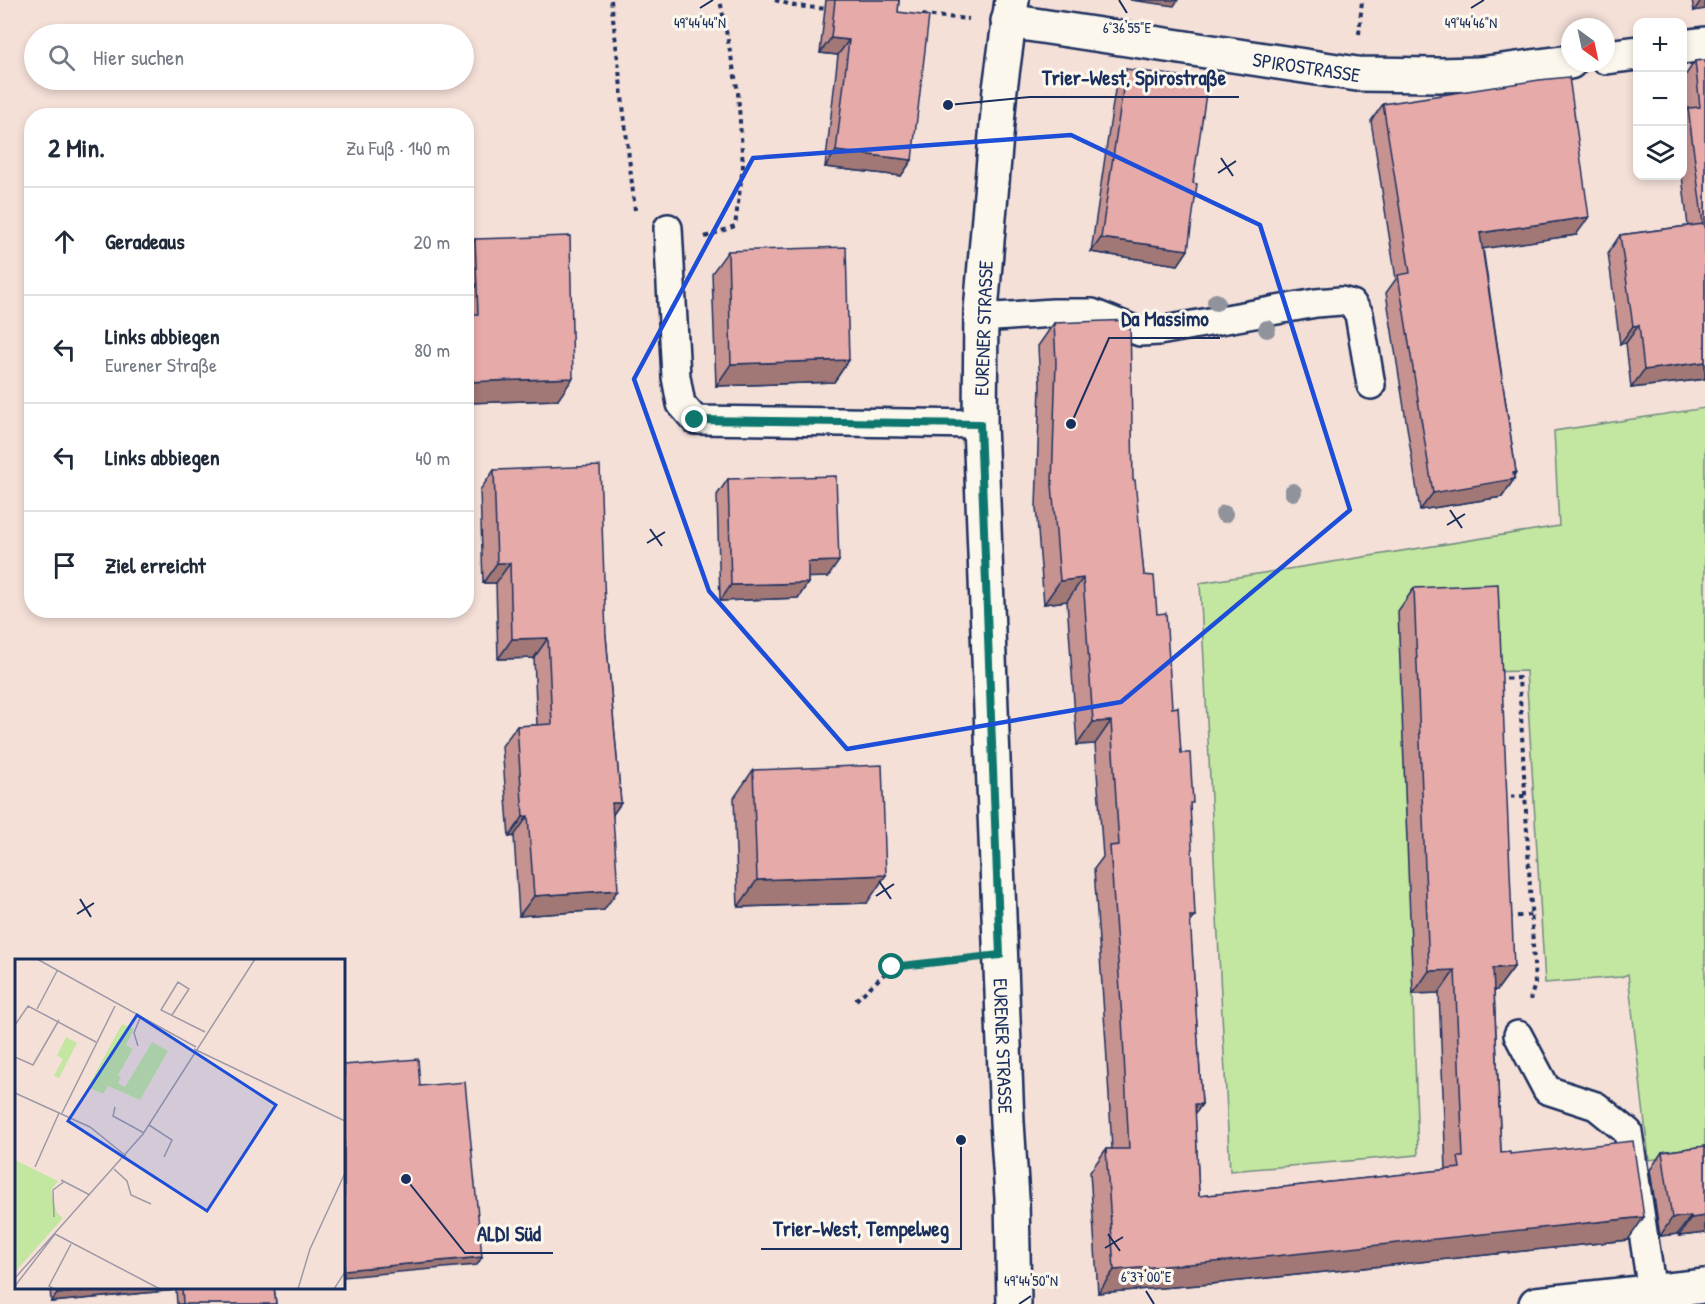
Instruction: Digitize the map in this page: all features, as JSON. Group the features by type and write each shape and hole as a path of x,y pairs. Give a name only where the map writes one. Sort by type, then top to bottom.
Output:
{"street":[{"name":"SPIROSTRASSE","path":"1010,11 1357,74 1479,74 1561,63"},
{"name":"EURENER STRASSE","path":"1010,11 1000,89 980,318 980,424 1006,1122 1012,1198 1014,1304"},
{"path":"1687,46 1705,44"},
{"path":"1615,56 1633,54"},
{"path":"1536,1304 1705,1286"}],"lane":[{"path":"669,234 676,377 681,404 695,420 980,424"},
{"path":"980,318 1092,313 1140,332 1159,331 1341,300 1352,304 1359,314 1371,385"},
{"path":"1518,1035 1547,1090 1596,1106 1628,1132 1652,1292"}],"path":[{"path":"611,0 638,237 669,234 701,239 735,226 743,166 738,92 720,0"},
{"path":"775,0 795,6 829,9"},
{"path":"919,15 1010,11"},
{"path":"1496,679 1519,678 1535,984 1518,1035"},
{"path":"1502,797 1525,796"},
{"path":"1504,917 1532,915"},
{"path":"856,1000 892,967 1000,955"}],"highlighted area":[{"path":"1071,135 1260,225 1350,510 1121,702 847,749 709,591 634,379 753,158"}],"green space":[{"path":"1705,408 1705,1153 1649,1160 1628,974 1621,977 1545,983 1526,671 1484,672 1409,866 1418,1155 1230,1171 1200,583 1559,526 1554,431"}],"building":[{"path":"835,0 899,0 898,12 929,16 912,160 836,151 849,40 831,38"},
{"path":"1705,60 1705,362 1644,370 1639,325 1633,326 1620,235 1703,224 1688,108 1700,107 1695,61"},
{"path":"1126,69 1208,80 1193,183 1197,184 1188,250 1101,238"},
{"path":"1569,77 1589,217 1480,233 1516,472 1513,473 1514,479 1433,493 1398,275 1410,273 1383,104"},
{"path":"570,236 573,378 474,382 474,314 478,314 475,239"},
{"path":"846,247 849,360 731,364 728,251"},
{"path":"1130,320 1133,480 1135,480 1144,575 1154,576 1157,614 1166,613 1172,708 1178,707 1181,753 1190,753 1195,916 1190,916 1202,1104 1195,1104 1199,1196 1460,1168 1458,1157 1463,1157 1455,970 1429,971 1414,588 1498,584 1514,967 1493,968 1501,1153 1510,1152 1510,1154 1633,1141 1644,1217 1227,1261 1114,1270 1106,1149 1129,1149 1110,846 1119,845 1111,721 1093,722 1083,578 1060,581 1052,484 1056,362 1054,323"},
{"path":"600,466 606,636 621,803 612,803 618,890 534,896 528,816 523,817 517,726 552,724 548,638 512,639 510,563 497,563 494,470"},
{"path":"836,476 839,561 808,562 808,583 731,585 728,479"},
{"path":"882,765 886,875 757,880 753,770"},
{"path":"418,1059 420,1086 465,1082 482,1257 345,1270 345,1065"},
{"path":"1705,1146 1705,1216 1672,1218 1662,1152"},
{"path":"56,1289 104,1289 57,1294"},
{"path":"182,1289 274,1289 276,1304 183,1304"}],"place":[{"name":"Trier-West, Spirostraße","path":"948,105"},
{"name":"Da Massimo","path":"1071,424"},
{"name":"Trier-West, Tempelweg","path":"961,1140"},
{"name":"ALDI Süd","path":"406,1179"}],"route":[{"path":"695,420 980,424 1000,955 892,967"}]}
